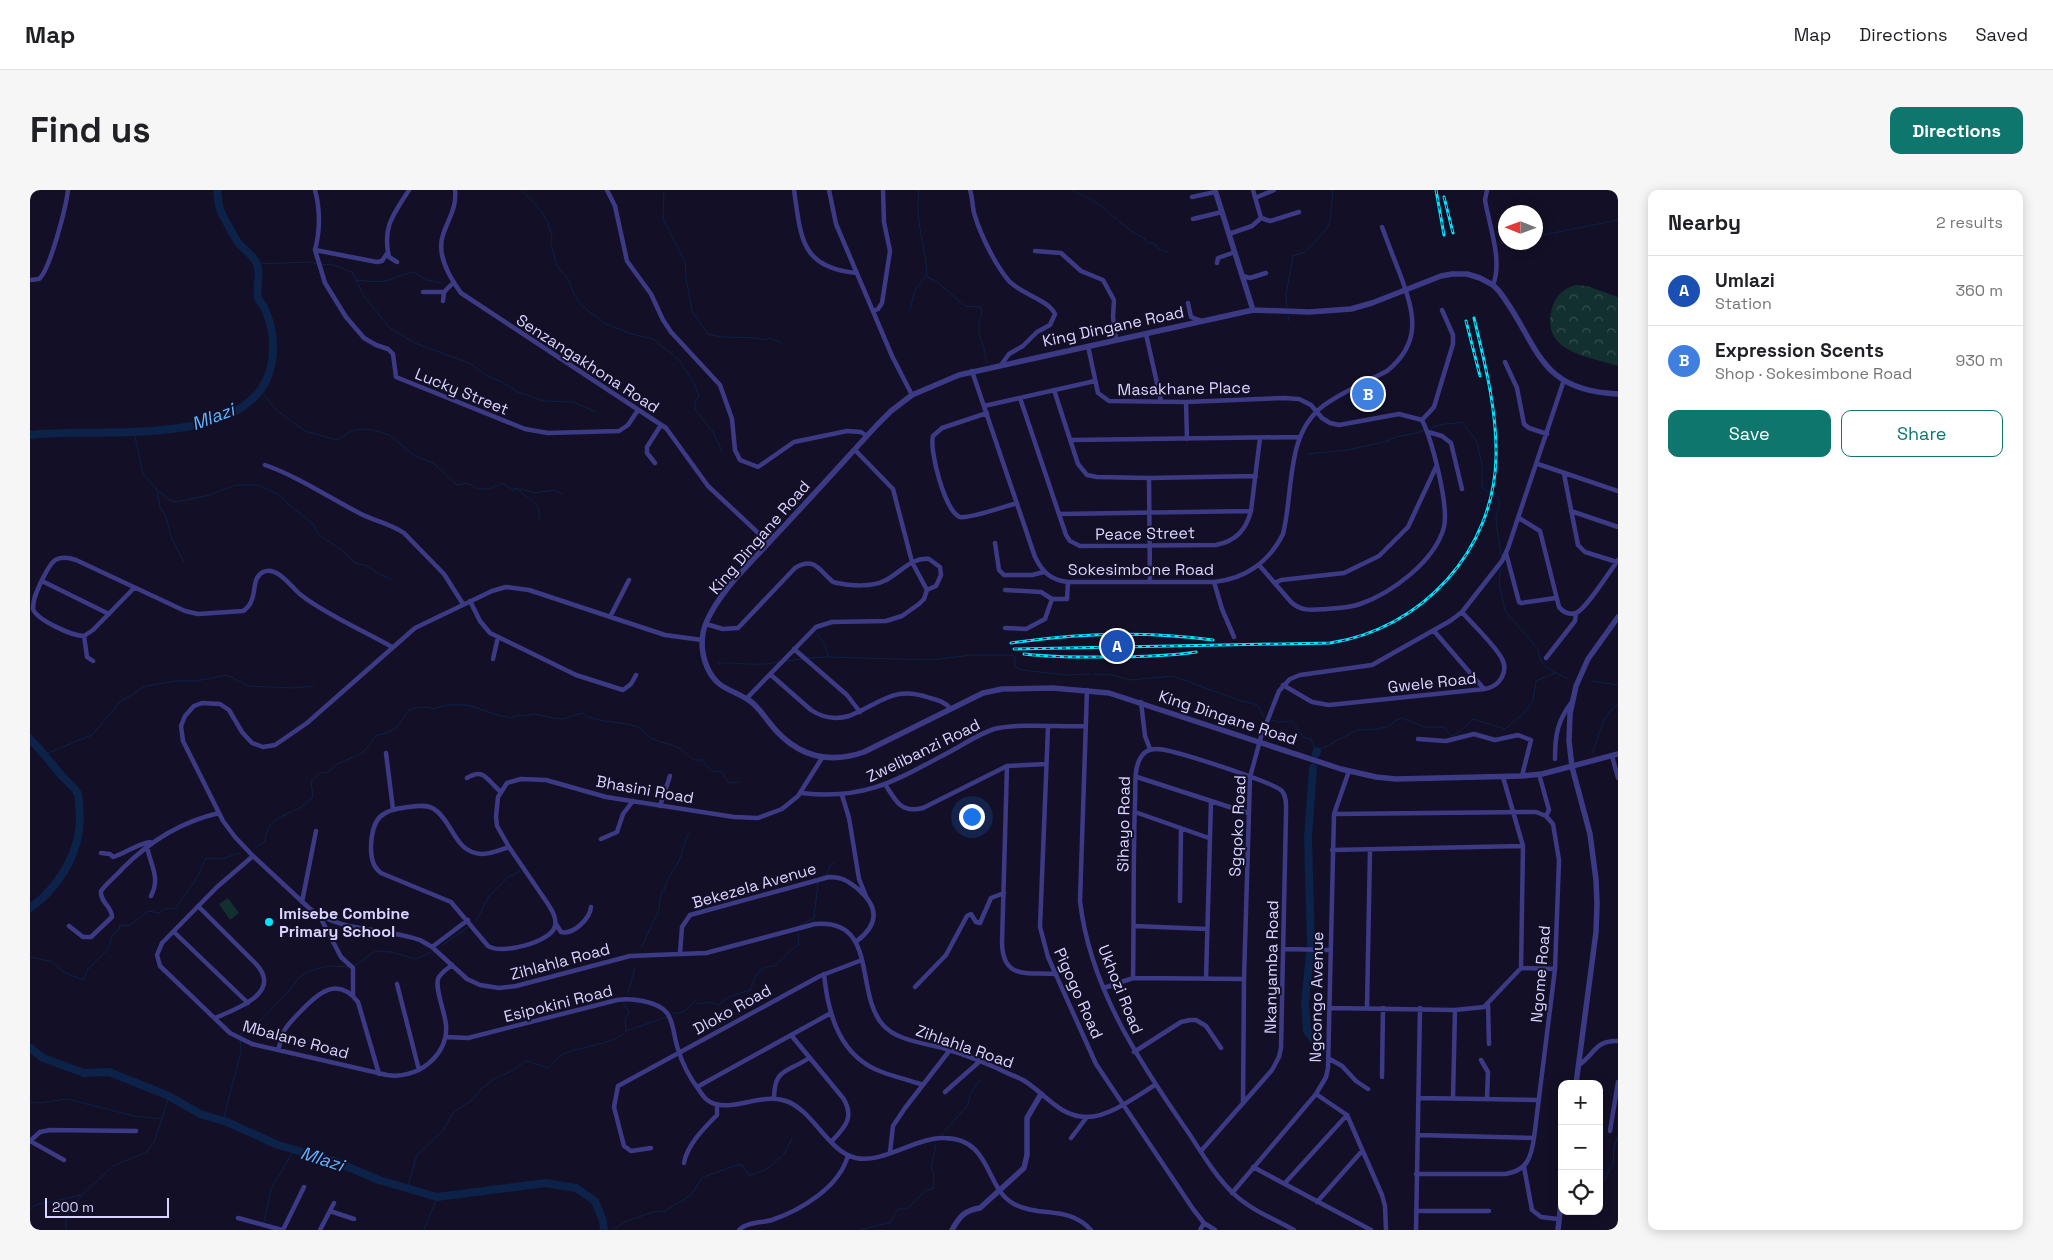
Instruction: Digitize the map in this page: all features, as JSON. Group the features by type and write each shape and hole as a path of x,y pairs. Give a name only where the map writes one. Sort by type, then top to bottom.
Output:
{"street":[{"path":"30,280 39,279 46,270 57,236 68,190"},
{"path":"315,190 319,212 315,250 377,262 382,261 388,252"},
{"path":"397,262 391,259 388,252 387,233 389,222 409,190"},
{"name":"Senzangakhona Road","path":"455,190 455,207 443,233 441,245 445,264 461,293 666,428 708,486 769,542"},
{"path":"607,190 615,206 626,262 646,288 663,320 720,386 732,419 737,455 744,463 758,467 794,442 855,430 867,436"},
{"path":"794,190 802,235 812,256 821,264 833,269 857,273"},
{"path":"829,190 836,224 892,356 912,395"},
{"path":"873,311 878,309 882,303 890,251 884,222 883,190"},
{"path":"970,190 976,218 987,244 1002,271 1017,288 1048,306 1055,314 1050,325 1037,332 1023,346 1009,354 1001,365"},
{"path":"1253,190 1261,218"},
{"path":"1255,198 1274,190"},
{"path":"1482,190 1485,196 1498,264 1493,285"},
{"path":"1485,196 1486,190"},
{"path":"1192,197 1215,191 1253,310"},
{"path":"1193,219 1222,212"},
{"path":"1261,218 1270,220 1298,212"},
{"path":"1229,234 1255,224 1261,218"},
{"name":"Sokesimbone Road","path":"972,371 1035,557 1044,572 1054,580 1068,582 1214,582 1237,578 1260,565 1278,545 1283,534 1296,446 1316,412 1396,364 1412,335 1414,320 1406,290 1382,227"},
{"name":"Lucky Street","path":"315,250 325,283 346,316 364,338 388,349 393,354 396,377 516,425 540,432 619,430 628,425 638,410"},
{"path":"1035,251 1058,252 1082,271 1103,280 1114,300 1113,317 1116,340"},
{"path":"1217,263 1218,258 1235,252"},
{"path":"1243,276 1250,278 1266,272"},
{"name":"King Dingane Road","path":"1615,755 1572,767 1522,776 1376,778 1349,771 1109,693 1053,688 993,690 983,693 864,752 846,757 822,758 794,747 783,739 758,708 747,698 725,689 712,676 704,659 702,640 706,624 735,581 891,411 912,395 937,383 972,371 1253,310 1332,312 1372,303 1452,274 1474,276 1493,285 1509,304 1539,357 1564,380 1595,392 1618,394"},
{"path":"443,301 444,292 454,282"},
{"path":"423,292 444,292"},
{"path":"1188,304 1191,317 1202,321"},
{"path":"1260,565 1296,608 1307,611 1344,608 1362,603 1403,582 1433,550 1443,529 1444,504 1428,432 1422,420 1434,407 1453,344 1453,335 1442,310"},
{"path":"1146,334 1161,401"},
{"name":"Masakhane Place","path":"1088,346 1098,394 1109,401 1186,402 1284,398 1306,401 1330,423 1339,425 1399,414 1422,420"},
{"path":"1505,362 1517,388 1524,424 1529,428 1547,434"},
{"path":"1283,685 1290,679 1300,675 1372,665 1434,631 1462,612 1502,562 1506,553 1538,464 1564,380"},
{"path":"984,406 1095,381"},
{"path":"1054,390 1078,464 1087,475 1149,478 1256,476"},
{"name":"Peace Street","path":"1020,398 1059,514 1070,541 1080,546 1224,543 1243,531 1252,511 1260,438"},
{"path":"1186,402 1187,439"},
{"path":"987,413 942,428 933,436 931,450 947,502 953,512 964,517 1016,503"},
{"path":"655,463 647,453 647,447 661,425"},
{"path":"1428,432 1442,436 1451,443 1462,489"},
{"path":"1071,440 1300,437"},
{"path":"747,698 771,675 810,631 824,623 895,619 919,604 924,598 926,590 912,562 893,490 855,450"},
{"path":"1538,464 1618,491"},
{"path":"264,465 293,475 361,514 404,533 444,574 463,604"},
{"path":"1275,583 1281,580 1344,572 1379,556 1408,527 1436,466"},
{"path":"1519,518 1540,531 1556,598 1562,611 1567,614 1576,613 1583,607 1617,561 1581,550 1576,540 1564,474"},
{"path":"1149,478 1150,582"},
{"path":"1059,514 1252,511"},
{"path":"1571,511 1618,527"},
{"path":"995,543 999,570 1004,575 1032,575 1044,572"},
{"path":"1506,553 1519,602 1556,598"},
{"path":"134,588 93,630 84,636 74,634 37,615 33,608 37,590 51,563 60,558 67,557 190,612 238,612 250,604 259,575 270,570 310,601 392,647"},
{"path":"706,624 729,630 738,628 795,568 804,563 814,564 833,582 842,584 881,583 912,562 929,559 940,567 941,575 937,585 926,590"},
{"path":"610,617 629,580"},
{"path":"42,581 109,614"},
{"path":"1005,590 1040,592 1052,599 1067,599 1068,582"},
{"path":"1214,582 1222,609 1234,637"},
{"name":"Zihlahla Road","path":"702,640 664,635 518,588 496,589 415,628 307,723 275,745 263,747 252,743 242,732 229,710 220,704 202,703 190,710 182,721 181,736 219,813 235,837 302,902 319,915 336,923 414,938 432,947 473,982 486,987 516,986 630,956 715,951 824,923 837,925 856,941 862,960 870,1005 883,1026 896,1035 950,1050 1023,1080 1064,1112 1087,1117"},
{"path":"30,595 37,590"},
{"path":"1005,628 1026,629 1045,619 1052,599"},
{"path":"470,601 483,625 490,633 576,675 621,690 625,690 636,675"},
{"name":"Gwele Road","path":"1283,685 1320,705 1484,689 1495,686 1499,683 1504,672 1501,658 1462,612"},
{"path":"1546,658 1575,621 1576,613"},
{"path":"1576,1080 1596,932 1597,904 1590,834 1572,767 1569,727 1576,686 1588,659 1618,617"},
{"path":"1434,631 1484,689"},
{"path":"84,636 87,657 93,661"},
{"path":"493,660 498,637"},
{"path":"794,649 847,695 860,712"},
{"path":"771,675 818,715 841,718 860,712 892,695 907,692 941,701 951,709"},
{"name":"Sgqoko Road","path":"1243,1102 1244,980 1250,777 1259,742 1283,685"},
{"name":"Ukhozi Road","path":"1087,690 1080,901 1093,957 1104,988 1134,1052 1155,1085 1232,1193 1294,1230"},
{"path":"1555,759 1560,719 1573,701"},
{"path":"1141,702 1144,736 1150,749 1158,748 1181,754 1250,777"},
{"name":"Zwelibanzi Road","path":"802,793 824,796 866,791 885,784 994,730 1013,727 1086,726"},
{"name":"Pigogo Road","path":"1048,727 1040,927 1048,957 1096,1064 1204,1223 1215,1230"},
{"path":"1418,739 1446,741 1474,734 1495,740 1518,735 1531,740 1522,776"},
{"name":"Sihayo Road","path":"1133,978 1136,777 1141,756 1150,749"},
{"path":"386,753 393,809"},
{"path":"1615,755 1618,778"},
{"name":"Bhasini Road","path":"501,792 511,782 539,779 553,781 606,797 633,802 734,817 758,818 782,809 802,793 822,758"},
{"path":"885,784 898,803 907,809 913,810 929,805 1007,766 1046,764"},
{"path":"1007,766 1002,943 1005,962 1019,972 1056,974"},
{"name":"Ngcongo Avenue","path":"1232,1193 1316,1094 1326,1077 1330,1008 1334,814 1349,771"},
{"path":"467,778 477,773 481,774 501,792 497,805 496,822 500,832 548,904 561,932 566,933 587,919 591,907"},
{"name":"Ngome Road","path":"1524,1167 1529,1160 1534,1138 1555,969 1559,860 1553,824 1546,816 1549,810 1539,774"},
{"path":"660,806 670,776"},
{"path":"1136,777 1248,813"},
{"name":"Nkanyamba Road","path":"1201,1151 1272,1070 1279,1057 1281,1048 1285,798 1280,788 1250,777"},
{"path":"1330,1008 1476,1009 1488,1005 1521,968 1523,846 1503,777"},
{"path":"842,795 849,818 859,879 866,898 874,911 871,926 856,941"},
{"path":"1206,979 1211,801"},
{"path":"601,839 617,832 624,811 633,802"},
{"path":"509,847 487,854 473,853 461,844 435,810 424,806 393,809 379,817 374,827 371,853 376,868 389,877 446,899 454,904 485,944 492,949 499,950 542,940 552,934 556,924"},
{"path":"1135,812 1209,838"},
{"path":"1334,814 1536,812 1546,816"},
{"path":"69,926 80,936 89,938 111,920 112,912 102,899 101,891 147,846 189,822 219,813"},
{"path":"1180,901 1182,828"},
{"path":"302,902 316,831"},
{"path":"101,853 110,854 113,857 119,856 142,844 152,842"},
{"path":"147,846 156,877 151,896"},
{"path":"1332,850 1523,846"},
{"path":"1367,1007 1370,850"},
{"name":"Mbalane Road","path":"253,856 198,906 160,947 157,955 158,963 215,1018 239,1039 379,1074 396,1076 419,1070 436,1056 446,1037"},
{"name":"Bekezela Avenue","path":"680,953 682,927 687,917 698,912 829,877 846,880 866,898"},
{"path":"915,987 946,956 968,915 972,915 976,922 980,923 991,898 1004,893"},
{"path":"198,906 263,972 265,978 263,986 248,1003 215,1018"},
{"path":"319,915 341,956 353,968 353,996"},
{"path":"432,947 468,920"},
{"path":"1134,926 1207,929"},
{"path":"174,932 248,1003"},
{"path":"1284,949 1330,950"},
{"name":"Dloko Road","path":"651,1148 632,1152 624,1146 614,1107 618,1086 824,974 862,960"},
{"path":"446,1037 446,1018 438,983 440,975 452,965"},
{"path":"1521,968 1555,969"},
{"path":"824,974 831,1013 840,1038 857,1059 880,1072 923,1085"},
{"path":"1104,988 1133,978 1244,980"},
{"path":"397,984 419,1070"},
{"path":"278,1050 286,1027 316,995 334,988 343,990 353,996 360,1007 379,1074"},
{"name":"Esipokini Road","path":"446,1037 468,1038 617,1000 628,1000 655,1006 666,1012 679,1052 697,1087 708,1101 717,1105"},
{"path":"1488,1005 1489,1044"},
{"path":"1382,1077 1383,1008"},
{"path":"1416,1230 1420,1008"},
{"path":"1453,1098 1455,1010"},
{"path":"697,1087 831,1013"},
{"path":"1134,1052 1181,1022 1190,1020 1206,1026 1221,1048"},
{"path":"791,1035 843,1098 848,1109 848,1119 832,1142"},
{"path":"1578,1065 1600,1044 1608,1041 1618,1041"},
{"path":"890,1152 893,1126 950,1050"},
{"path":"774,1099 774,1085 777,1077 809,1058"},
{"path":"1328,1058 1342,1066 1356,1081 1368,1089"},
{"path":"1481,1060 1488,1072 1488,1098"},
{"path":"945,1092 980,1061"},
{"path":"1610,1131 1617,1104 1618,1082"},
{"path":"1071,1138 1087,1117 1100,1115 1155,1085"},
{"path":"952,1230 961,1216 970,1209 980,1208 1020,1172 1025,1164 1027,1155 1027,1118 1041,1094"},
{"path":"1316,1094 1347,1115 1382,1195 1385,1206 1386,1230"},
{"path":"1418,1098 1538,1100"},
{"path":"684,1163 685,1156 690,1147 707,1124 717,1116 717,1105 774,1099 785,1100 794,1105 832,1142 854,1158 863,1159 932,1139 956,1139 972,1147 982,1157 1000,1190 1008,1200 1016,1205 1027,1208 1069,1215 1084,1222 1091,1230"},
{"path":"1284,1183 1347,1115"},
{"path":"64,1160 30,1141 40,1132 50,1130 136,1131"},
{"path":"1418,1135 1534,1138"},
{"path":"1317,1202 1362,1151"},
{"path":"739,1230 742,1227 788,1213 812,1198 840,1173 848,1154"},
{"path":"1253,1167 1371,1230"},
{"path":"1416,1174 1505,1174 1514,1173 1524,1167 1532,1210 1541,1217 1558,1219"},
{"path":"238,1218 283,1230 304,1188"},
{"path":"320,1230 334,1202"},
{"path":"330,1211 354,1219"},
{"path":"1416,1212 1489,1211"},
{"path":"1558,1230 1559,1215"},
{"path":"1200,1230 1204,1223"}],"green space":[{"path":"1576,285 1587,286 1618,297 1618,366 1569,350 1559,343 1553,334 1550,323 1554,303 1561,293"},
{"path":"228,898 239,913 230,920 219,904"}],"waterway":[{"name":"Mlazi","path":"30,435 144,431 185,427 222,417 252,400 270,372 272,332 264,307 258,298 257,264 253,257 238,243 221,212 217,190"},
{"path":"522,190 542,212 548,223 552,235 551,243 559,269 568,279 581,305 606,324 632,334 654,339 680,361 694,383 699,396 695,402 695,409 713,432 722,451"},
{"path":"664,190 663,219 685,262 692,311 708,334 766,340 770,338 782,343"},
{"path":"910,310 915,290 927,275 919,218 919,190"},
{"path":"1073,190 1100,205 1137,235 1144,238 1147,243 1154,243 1160,250 1168,252"},
{"path":"1287,307 1286,295 1293,256 1305,252 1326,230 1330,222 1333,190"},
{"path":"1543,235 1618,220"},
{"path":"257,264 310,262 318,264"},
{"path":"321,264 334,265 352,272 364,296 390,328 415,343 469,363 489,377 500,381 518,392 544,401 573,402 596,412"},
{"path":"356,280 386,281 414,272 426,280 441,283"},
{"path":"927,277 936,281 965,306 980,307 982,312 979,333 986,363"},
{"path":"1288,316 1289,321"},
{"path":"261,390 275,409 305,431 337,440 354,430 369,429 390,435 413,455 433,463 457,485 467,483 478,489 489,489 503,483 512,490 518,488 537,507 540,520"},
{"path":"1431,428 1462,422 1477,442 1482,465 1482,488 1488,491"},
{"path":"1307,454 1348,450 1424,430"},
{"path":"134,432 143,474 157,490 160,507 166,517 171,537 184,562"},
{"path":"157,490 170,500 176,502 206,496 236,485 259,485 281,496 313,524 318,534 343,551 355,563 368,566 379,574 391,579"},
{"path":"520,489 535,493 554,490 562,494"},
{"path":"1496,495 1499,504 1496,518 1501,555"},
{"path":"1501,568 1499,583 1505,611 1538,649 1543,664 1552,671 1567,678"},
{"path":"816,633 825,645 828,656"},
{"path":"808,658 931,660 971,655 1012,655 1015,657 1015,666 1021,670 1067,675 1089,674"},
{"path":"785,661 804,659"},
{"path":"718,663 763,664 779,662"},
{"path":"1272,720 1278,722 1292,721 1304,738 1311,739 1317,751 1357,730 1378,729 1389,726 1402,718 1424,727 1444,727 1453,736 1473,719 1505,729 1524,713 1533,701 1536,681 1555,673"},
{"path":"1094,674 1112,675 1130,680 1173,676 1241,701 1255,704 1266,718"},
{"path":"46,754 92,735 121,701 146,686 176,681 196,681 227,675 249,686 293,688 313,686"},
{"path":"1592,681 1618,685"},
{"path":"1592,753 1607,715 1618,704"},
{"path":"255,848 264,842 272,823 309,802 313,797 311,782 320,773 328,772 337,764 362,753 377,735 387,733 397,727 409,710 414,708 428,707 433,709 447,705 468,705 512,718 517,715 535,714 563,719 582,713 593,719 638,727 653,739 678,747 694,760 702,760 712,771 722,772 729,783 739,782"},
{"name":"Mlazi","path":"30,739 77,791 80,821 74,850 61,876 52,888 30,908"},
{"path":"1311,946 1308,838 1313,768"},
{"path":"641,948 659,910 661,893 678,863 689,833"},
{"path":"30,957 53,962 62,971 82,980 87,970 109,948 112,936 119,930 120,925 129,926 148,911 159,913 164,909 176,908 198,876 206,858 221,859 240,853"},
{"path":"818,878 827,874 830,866 834,863"},
{"path":"476,921 489,896 507,878 520,871"},
{"path":"799,926 814,918 818,883"},
{"path":"443,945 468,927"},
{"path":"673,1013 683,1012 695,1001 699,1004 710,1002 718,1005 729,997 750,990 760,970 777,964 792,949 799,945 798,933"},
{"path":"354,966 376,951 391,952 416,959 431,952"},
{"path":"1310,954 1305,1003 1307,1031 1320,1048"},
{"path":"240,1037 243,1030 262,1019 300,977 307,972 328,966 350,967"},
{"path":"628,993 635,967"},
{"path":"407,1189 417,1155 443,1131 453,1113 474,1098 481,1089 494,1079 512,1071 524,1062 528,1061 548,1068 563,1054 606,1042 621,1035 626,1031 625,1019 629,1013 624,1004"},
{"path":"626,1031 667,1017"},
{"path":"223,1121 241,1051 240,1040"},
{"name":"Mlazi","path":"30,1048 43,1058 84,1073 109,1072 169,1096 200,1114 227,1122 278,1145 334,1161 379,1180 437,1197 546,1183 576,1188 595,1201 603,1221 604,1230"},
{"path":"941,1135 968,1105 970,1094 980,1080"},
{"path":"66,1230 66,1217 82,1195 113,1166 147,1152 155,1140 169,1096"},
{"path":"30,1102 40,1103 67,1099 134,1116 162,1119"},
{"path":"1603,1182 1613,1164 1614,1148 1618,1136"},
{"path":"613,1230 624,1222 653,1212 665,1211 691,1195 702,1178 706,1176 737,1165 742,1165 750,1176 767,1169 785,1153 792,1138"},
{"path":"860,1230 891,1222 899,1209 907,1209 926,1190 933,1189 934,1174 931,1167 936,1145"},
{"path":"264,1222 271,1189 294,1150"},
{"path":"30,1209 36,1205 82,1195"},
{"path":"424,1230 437,1197"}],"railway":[{"path":"1436,190 1444,235"},
{"path":"1444,197 1453,233"},
{"path":"1014,649 1330,643 1363,635 1394,621 1422,603 1447,580 1467,553 1482,524 1492,491 1496,457 1495,422 1490,387 1474,318"},
{"path":"1466,321 1480,376"},
{"path":"1011,643 1061,637 1112,634 1163,635 1213,640"},
{"path":"1024,654 1060,657 1122,657 1196,652"}],"place":[{"name":"Expression Scents","path":"1368,394"},
{"name":"Umlazi","path":"1117,646"},
{"name":"Imisebe Combine Primary School","path":"269,922"}]}
